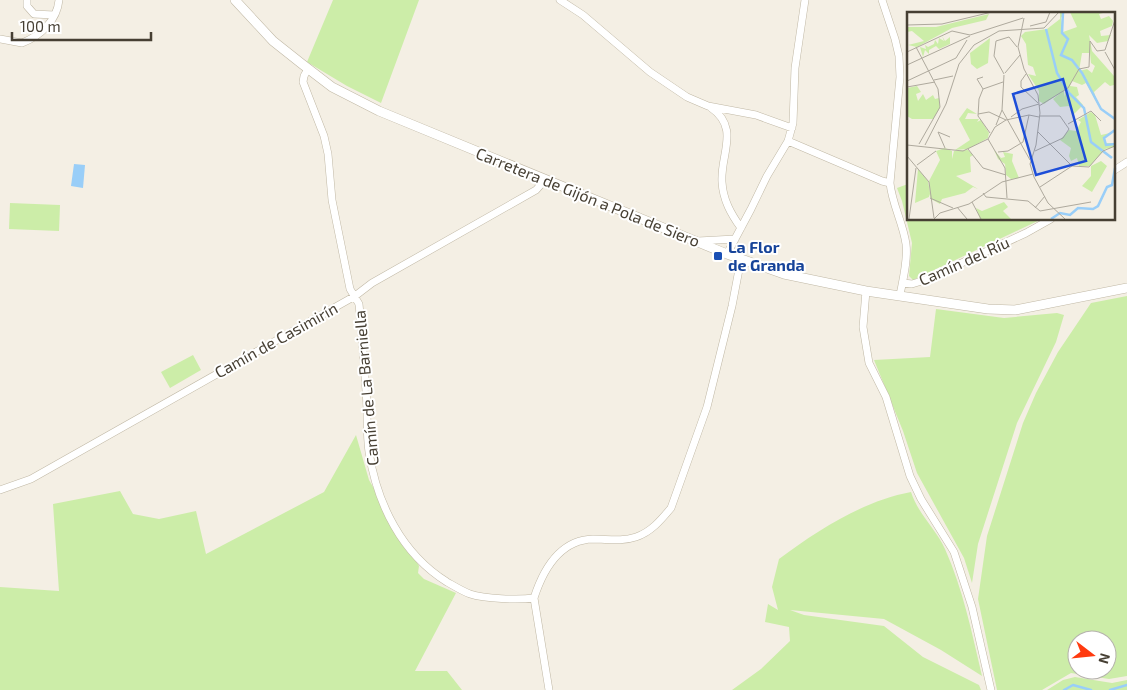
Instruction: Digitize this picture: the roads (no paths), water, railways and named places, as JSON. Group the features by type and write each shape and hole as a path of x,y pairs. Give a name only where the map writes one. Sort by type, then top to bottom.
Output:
{"street":[{"path":"27,0 27,6 34,14 54,15"},
{"path":"0,39 18,43 26,42 47,29 60,0"},
{"name":"Carretera de Gijón a Pola de Siero","path":"235,0 273,42 308,69 332,87 379,111 697,242 784,274 866,291 988,309 1015,310 1127,288"},
{"path":"560,0 583,15 670,87 717,112 725,124 728,141 723,168 723,188 729,210 741,228"},
{"path":"727,254 767,176 788,141 792,128 795,68 805,0"},
{"path":"882,0 896,39 899,56 900,77 890,183 891,193 906,244 903,283 900,295"},
{"name":"Camín de La Barniella","path":"308,69 303,82 324,136 328,154 332,200 350,289 360,304 369,452 383,504 402,541 433,573 462,591 478,596 519,599 534,598"},
{"path":"708,106 756,114 792,128"},
{"path":"788,141 890,183"},
{"path":"1114,170 1127,162"},
{"name":"Camín de Casimirín","path":"0,490 31,479 355,296 372,283 536,190 545,180"},
{"name":"Camín del Ríu","path":"903,283 912,284 925,280 1026,233 1049,220"},
{"path":"697,242 735,239"},
{"path":"549,690 534,598 539,584 553,559 564,549 585,540 622,540 636,537 653,528 671,508 707,407 730,314 741,259"},
{"path":"866,291 863,327 869,363 886,396 910,476 921,499 954,552 975,615 991,690"}],"water":[{"path":"74,164 85,165 83,188 71,186"}],"waterway":[{"path":"1064,690 1073,685 1091,690"},
{"path":"1110,690 1127,685"}],"place":[{"name":"La Flor de Granda","path":"718,256"}]}
